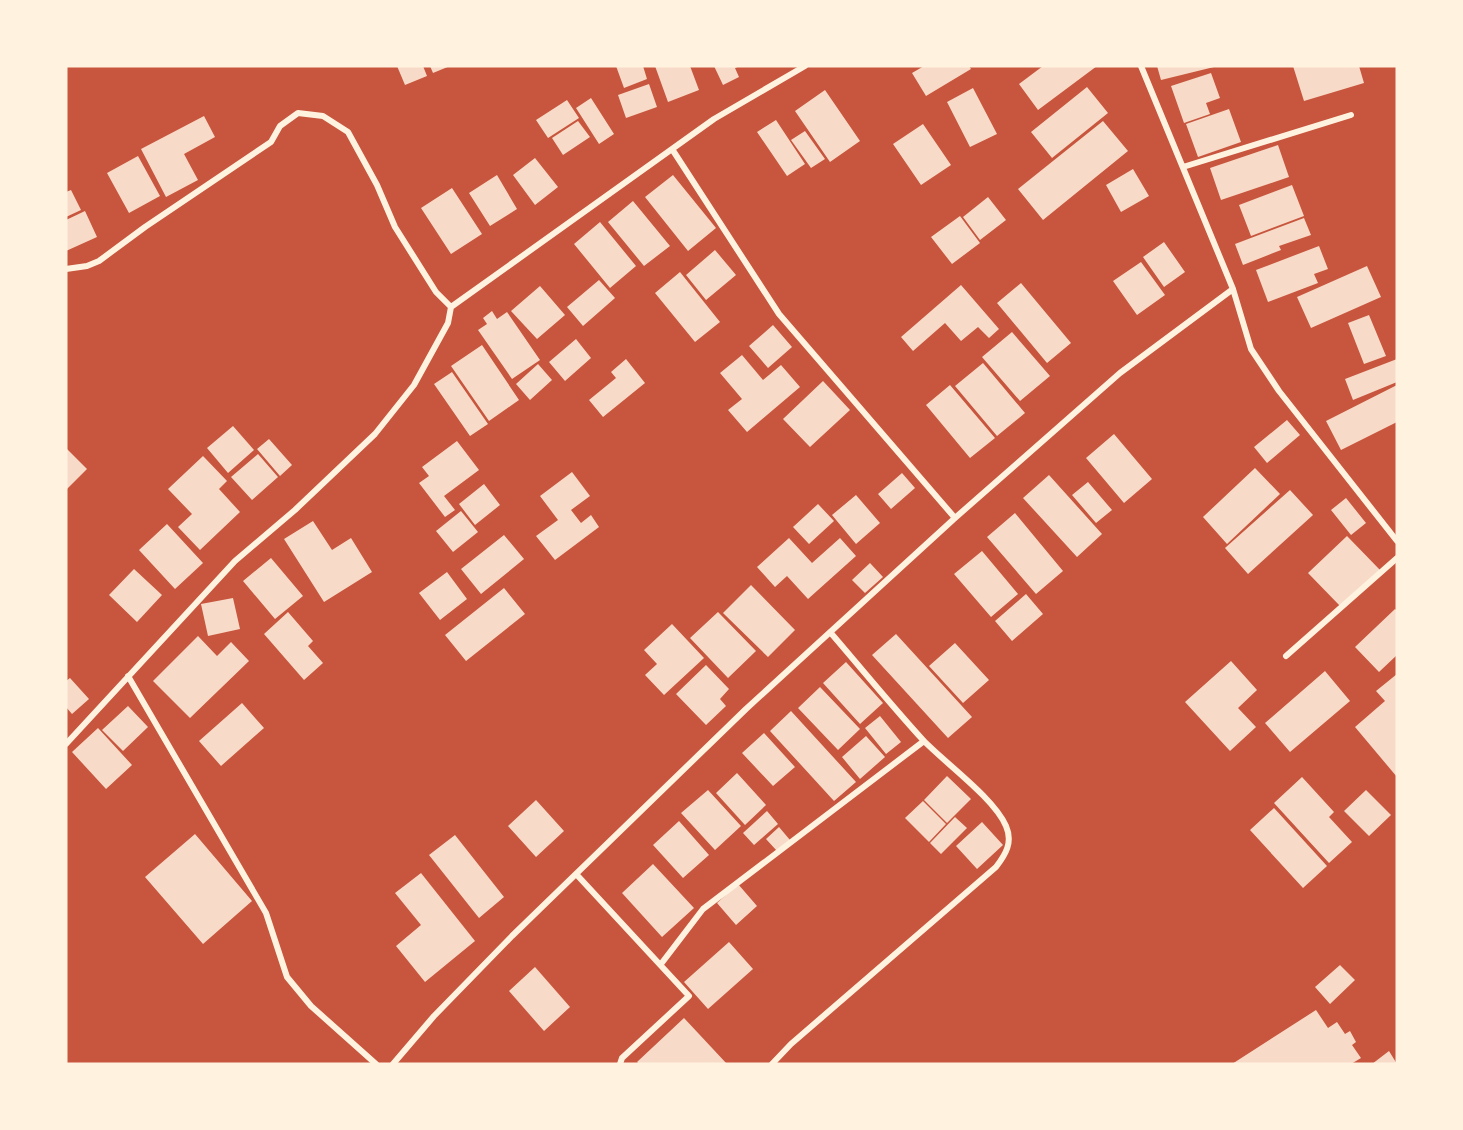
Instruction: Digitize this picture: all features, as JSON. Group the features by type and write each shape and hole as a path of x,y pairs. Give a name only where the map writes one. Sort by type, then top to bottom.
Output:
{"street":[{"path":"66,744 235,561 295,510 375,434 414,385 448,323 451,307 714,119 805,66"},
{"path":"1141,66 1233,289 1251,349 1279,391 1397,541"},
{"path":"66,269 87,266 99,261 271,142 280,126 298,112 323,116 348,132 377,185 395,227 436,292 451,307"},
{"path":"1183,167 1351,114"},
{"path":"672,149 779,314 955,518"},
{"path":"393,1064 434,1016 512,936 746,709 955,518 1120,373 1233,289"},
{"path":"1286,656 1397,558"},
{"path":"771,1064 791,1044 988,875 1004,857 1010,842 1005,825 990,803 924,741 830,632"},
{"path":"128,676 266,913 287,978 311,1006 376,1064"},
{"path":"661,964 703,909 924,741"},
{"path":"577,875 689,996 622,1058 620,1064"}],"building":[{"path":"397,66 423,66 427,76 405,85"},
{"path":"430,66 450,66 433,73"},
{"path":"616,66 643,66 647,79 624,88"},
{"path":"655,66 690,66 699,90 668,102"},
{"path":"714,66 740,66 735,68 739,77 723,85"},
{"path":"924,66 969,66 971,69 926,96 912,73"},
{"path":"1043,66 1097,66 1038,110 1019,84"},
{"path":"1157,66 1214,66 1214,67 1161,80"},
{"path":"1293,66 1359,66 1364,83 1304,101"},
{"path":"1211,73 1220,98 1206,103 1210,114 1184,123 1171,86"},
{"path":"649,84 657,107 626,118 618,95"},
{"path":"1087,87 1108,113 1052,158 1031,132"},
{"path":"973,88 997,134 970,147 947,102"},
{"path":"825,90 860,141 830,162 795,111"},
{"path":"591,98 614,134 599,144 576,108"},
{"path":"567,100 579,118 548,138 536,120"},
{"path":"1229,109 1241,142 1198,157 1186,124"},
{"path":"204,116 215,137 184,154 198,180 166,197 141,149"},
{"path":"776,120 805,164 787,176 757,132"},
{"path":"578,121 590,137 563,155 552,138"},
{"path":"1103,121 1128,151 1043,220 1018,189"},
{"path":"923,124 951,165 921,185 893,144"},
{"path":"805,131 825,159 811,168 791,140"},
{"path":"1278,145 1289,177 1221,200 1210,168"},
{"path":"138,156 160,196 129,213 107,173"},
{"path":"535,158 558,187 535,205 513,175"},
{"path":"1133,169 1149,196 1121,212 1106,185"},
{"path":"497,175 517,209 490,226 469,193"},
{"path":"673,175 716,228 688,251 645,197"},
{"path":"1292,185 1304,216 1251,236 1239,205"},
{"path":"452,188 482,234 451,254 421,208"},
{"path":"71,190 81,210 66,217 66,192"},
{"path":"988,197 1006,220 980,240 963,217"},
{"path":"633,201 670,246 644,266 608,222"},
{"path":"85,211 97,237 66,251 66,220"},
{"path":"960,216 980,243 952,264 931,237"},
{"path":"1304,218 1311,235 1279,246 1281,250 1243,265 1235,244"},
{"path":"600,222 636,266 610,288 574,244"},
{"path":"1164,242 1185,272 1164,287 1143,257"},
{"path":"1319,246 1328,269 1314,274 1318,283 1268,302 1256,270"},
{"path":"715,250 736,275 706,300 686,275"},
{"path":"1141,262 1165,295 1137,315 1113,281"},
{"path":"1367,266 1381,297 1311,328 1297,297"},
{"path":"680,272 720,322 695,342 655,293"},
{"path":"599,280 615,298 583,326 567,307"},
{"path":"1021,283 1071,343 1047,363 997,303"},
{"path":"961,285 999,329 989,338 978,327 961,341 945,323 913,351 901,337"},
{"path":"540,286 565,315 537,339 511,311"},
{"path":"492,311 497,319 507,312 540,360 512,379 478,330 487,324 483,318"},
{"path":"1369,315 1386,356 1364,364 1348,323"},
{"path":"773,325 792,347 768,368 749,346"},
{"path":"1012,332 1050,376 1020,401 982,357"},
{"path":"576,339 591,358 565,381 549,362"},
{"path":"482,345 519,400 489,421 451,366"},
{"path":"742,355 763,380 781,365 800,387 747,432 728,410 742,399 720,373"},
{"path":"626,359 645,383 603,417 589,400 616,378 611,372"},
{"path":"1397,359 1397,382 1353,400 1345,379"},
{"path":"983,363 1025,413 997,436 955,386"},
{"path":"538,364 552,380 530,400 516,384"},
{"path":"452,372 488,424 470,436 434,384"},
{"path":"823,381 850,410 810,447 783,419"},
{"path":"950,385 995,438 970,458 926,405"},
{"path":"1397,385 1397,422 1341,450 1326,421"},
{"path":"1287,420 1300,435 1267,463 1254,447"},
{"path":"233,426 254,450 228,473 207,448"},
{"path":"1114,434 1152,479 1124,503 1086,458"},
{"path":"269,439 292,465 280,476 257,449"},
{"path":"457,441 479,470 444,496 455,510 445,517 419,483 429,476 422,467"},
{"path":"66,448 87,469 66,490"},
{"path":"258,454 278,477 252,500 231,477"},
{"path":"203,456 227,481 219,489 240,512 200,550 178,527 192,514 168,489"},
{"path":"1255,468 1280,494 1227,544 1203,517"},
{"path":"572,472 590,496 571,510 581,523 591,515 599,527 555,560 536,536 558,520 540,496"},
{"path":"902,473 915,488 891,509 878,494"},
{"path":"1049,475 1102,534 1077,557 1023,498"},
{"path":"1088,482 1112,510 1096,523 1072,495"},
{"path":"484,484 500,505 475,525 459,504"},
{"path":"1290,490 1313,515 1248,574 1225,548"},
{"path":"856,495 880,523 856,544 832,515"},
{"path":"1346,498 1366,523 1351,535 1331,510"},
{"path":"818,504 834,521 809,544 793,527"},
{"path":"461,511 478,532 453,552 436,531"},
{"path":"1015,513 1063,571 1036,594 987,537"},
{"path":"313,521 332,550 351,538 372,572 324,602 284,539"},
{"path":"167,524 203,563 175,589 139,550"},
{"path":"504,535 524,559 481,594 461,569"},
{"path":"1347,536 1380,570 1341,607 1308,573"},
{"path":"789,538 812,563 840,538 856,556 808,599 787,576 775,587 757,567"},
{"path":"982,551 1018,594 991,617 954,574"},
{"path":"271,558 303,596 275,619 243,581"},
{"path":"870,563 883,577 865,593 852,580"},
{"path":"134,569 162,595 137,622 109,595"},
{"path":"447,572 467,599 440,620 419,593"},
{"path":"751,585 795,630 768,657 723,613"},
{"path":"504,588 525,614 466,661 445,635"},
{"path":"1026,594 1043,614 1012,641 995,621"},
{"path":"233,598 240,629 208,636 201,604"},
{"path":"1395,609 1397,611 1397,655 1379,672 1355,647"},
{"path":"288,612 313,641 308,646 323,663 304,680 264,634"},
{"path":"718,612 756,651 728,678 690,638"},
{"path":"672,624 704,658 664,695 645,675 657,664 644,650"},
{"path":"896,634 972,717 948,738 872,655"},
{"path":"198,636 217,656 231,642 249,661 190,718 153,681"},
{"path":"955,643 989,680 963,703 929,666"},
{"path":"1231,661 1257,690 1238,708 1256,727 1230,751 1185,702"},
{"path":"846,662 883,703 860,724 823,683"},
{"path":"706,665 729,689 720,699 726,706 706,725 676,694"},
{"path":"1325,671 1350,701 1290,752 1265,723"},
{"path":"1397,674 1397,777 1355,727 1385,701 1376,691"},
{"path":"70,678 89,699 72,714 66,707 66,681"},
{"path":"820,687 860,729 838,750 798,708"},
{"path":"242,703 264,728 221,766 199,741"},
{"path":"128,706 148,727 123,751 102,730"},
{"path":"791,711 856,782 834,801 770,731"},
{"path":"880,716 901,742 886,754 865,728"},
{"path":"98,728 132,765 106,789 72,752"},
{"path":"764,733 795,767 773,786 742,753"},
{"path":"866,736 885,757 860,779 842,757"},
{"path":"737,773 766,805 745,825 716,793"},
{"path":"947,776 971,799 947,823 924,800"},
{"path":"1302,777 1334,812 1329,817 1352,842 1329,863 1274,803"},
{"path":"708,790 741,826 715,850 681,813"},
{"path":"1366,790 1391,815 1369,836 1344,811"},
{"path":"536,800 564,831 536,857 508,826"},
{"path":"923,801 946,824 929,842 905,818"},
{"path":"1274,808 1327,866 1303,888 1250,830"},
{"path":"767,811 778,824 754,845 743,833"},
{"path":"955,817 967,828 941,854 930,843"},
{"path":"679,821 709,855 683,878 653,845"},
{"path":"982,822 1003,845 977,869 956,846"},
{"path":"779,827 790,840 777,851 766,839"},
{"path":"195,834 252,901 203,944 145,877"},
{"path":"455,835 504,897 479,918 429,855"},
{"path":"653,864 694,908 662,937 622,893"},
{"path":"421,873 475,941 425,982 396,946 421,925 395,893"},
{"path":"738,884 757,906 736,925 717,903"},
{"path":"729,942 753,969 708,1009 684,982"},
{"path":"1340,965 1355,980 1330,1004 1315,987"},
{"path":"535,967 570,1007 544,1031 509,991"},
{"path":"1316,1010 1328,1028 1337,1022 1345,1034 1350,1031 1356,1042 1352,1045 1361,1058 1351,1064 1232,1064"},
{"path":"684,1018 727,1064 639,1064 637,1062"},
{"path":"1389,1051 1397,1064 1372,1064"}]}
